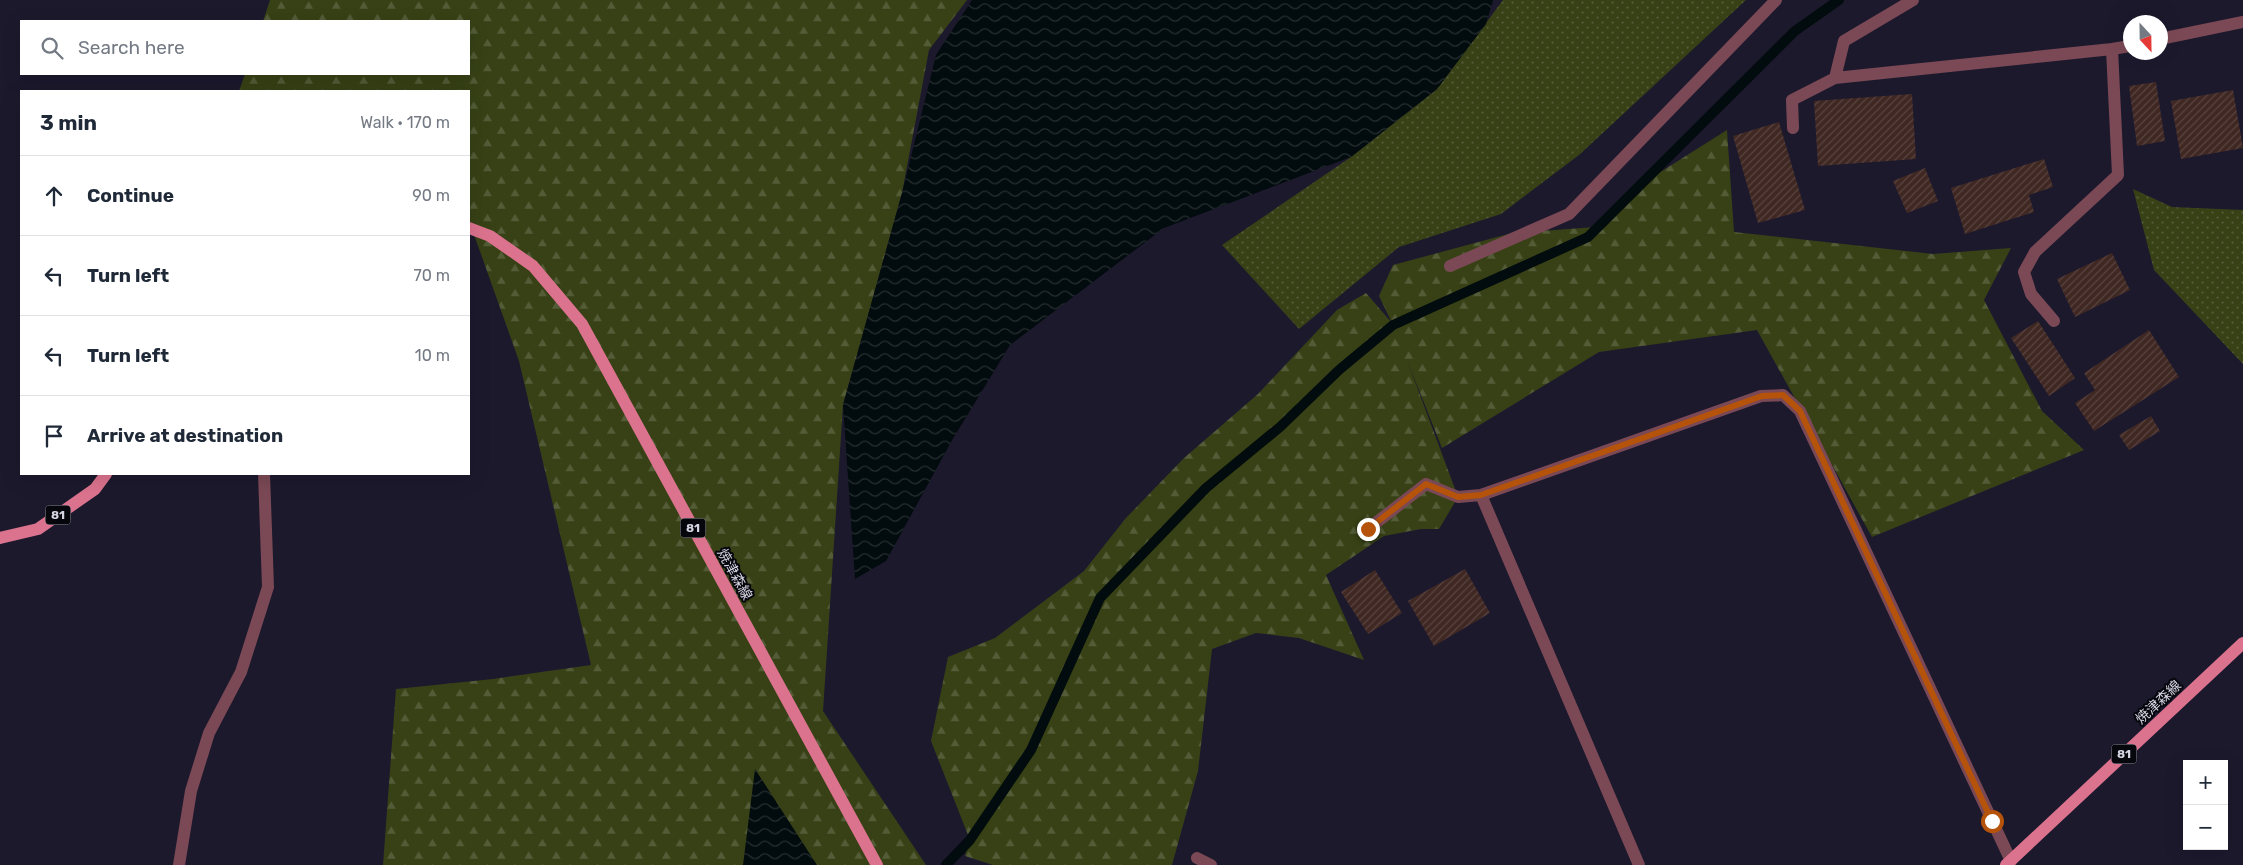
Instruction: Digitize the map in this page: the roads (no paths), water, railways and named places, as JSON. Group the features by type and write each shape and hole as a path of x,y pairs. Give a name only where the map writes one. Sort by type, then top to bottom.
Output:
{"main road":[{"name":"焼津森線","path":"470,228 490,236 533,266 582,324 877,864"},
{"name":"81","path":"0,538 38,529 95,489 105,475"},
{"name":"焼津森線","path":"2008,863 2243,643"}],"street":[{"path":"1450,266 1569,214 1776,0"},
{"path":"1835,78 1844,41 1913,0"},
{"path":"2168,37 2243,22"},
{"path":"1793,128 1792,100 1835,78 2123,48"},
{"path":"2054,321 2031,294 2024,272 2035,252 2118,175 2112,50"},
{"path":"1368,529 1426,484 1458,497 1481,495 1762,396 1783,395 1800,411 2008,863"},
{"path":"179,865 191,791 209,732 241,672 268,587 264,475"},
{"path":"1481,495 1639,865"},
{"path":"1197,858 1211,865"}],"water":[{"path":"972,0 1493,0 1486,24 1437,89 1351,157 1164,228 1010,345 951,442 886,561 855,579 843,405 902,193 936,55"},
{"path":"755,769 817,865 743,865"}],"waterway":[{"path":"946,865 970,840 1031,750 1100,598 1206,488 1280,427 1339,370 1393,325 1588,237 1795,31 1839,0"}]}
